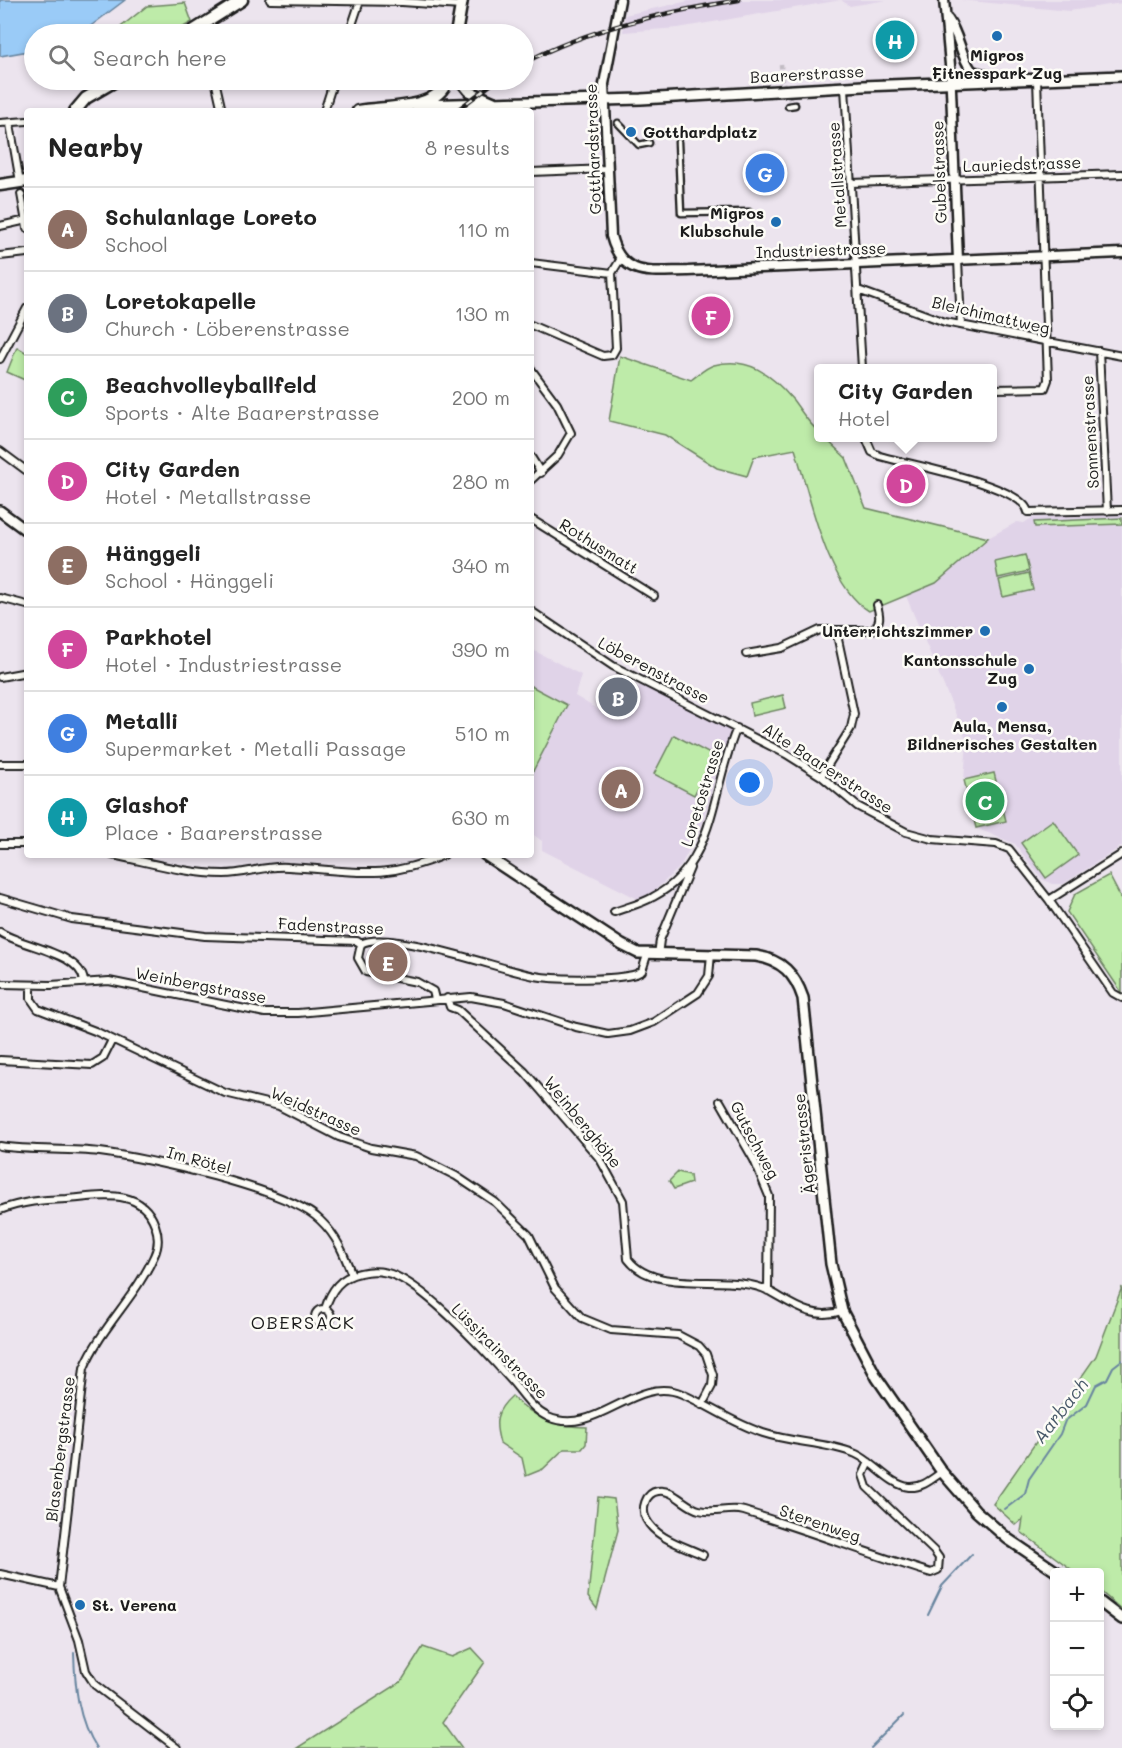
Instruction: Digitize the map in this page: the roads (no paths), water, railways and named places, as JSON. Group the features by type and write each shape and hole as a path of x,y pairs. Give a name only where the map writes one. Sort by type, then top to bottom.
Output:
{"main road":[{"path":"206,24 242,0"},
{"path":"458,24 461,3"},
{"name":"Baarerstrasse","path":"411,104 482,105 494,102 604,100 1122,76"},
{"path":"381,108 411,104 439,94 441,90"},
{"name":"Baarerstrasse","path":"468,90 494,102"},
{"path":"78,108 86,98 98,91"},
{"path":"84,108 98,91"},
{"path":"0,185 24,182"},
{"path":"0,511 24,529"},
{"name":"Ägeristrasse","path":"490,858 622,945 647,954 658,955 756,956 774,960 790,972 799,986 807,1030 831,1264 842,1311 889,1396 942,1472 976,1511 1008,1539 1051,1568"},
{"path":"1104,1605 1122,1619"}],"street":[{"path":"270,0 461,3"},
{"name":"Gotthardstrasse","path":"620,0 604,84 611,236 620,260"},
{"name":"Gubelstrasse","path":"944,0 951,83 960,325"},
{"path":"352,24 360,1"},
{"name":"Gubelstrasse","path":"947,17 958,33 962,54 972,71 1014,81"},
{"path":"997,389 1045,388 1048,380 1041,257 1037,80"},
{"name":"Metallstrasse","path":"845,88 862,364"},
{"path":"217,90 221,108"},
{"path":"325,108 331,90"},
{"path":"0,123 24,121"},
{"path":"10,123 24,182"},
{"path":"618,123 639,146 648,143"},
{"path":"678,142 681,213 750,212"},
{"path":"534,172 608,170"},
{"name":"Lauriedstrasse","path":"851,183 1122,174"},
{"path":"21,194 24,210"},
{"path":"0,226 24,220"},
{"path":"0,256 24,253"},
{"name":"Industriestrasse","path":"620,260 626,265 648,270 1122,253"},
{"path":"534,327 603,356 612,355 616,348 612,273 620,260"},
{"path":"534,263 612,273"},
{"name":"Bleichimattweg","path":"858,290 945,322 1122,356"},
{"path":"0,359 24,314"},
{"name":"Sonnenstrasse","path":"1099,351 1107,511"},
{"path":"534,373 558,404 571,433 570,439 541,473 534,478"},
{"path":"868,442 872,452 880,456 962,477 1010,494 1024,504 1028,512 1122,510"},
{"path":"0,451 24,469"},
{"path":"534,462 541,473"},
{"name":"Rothusmatt","path":"534,521 654,596"},
{"path":"0,598 24,604"},
{"path":"747,654 782,648 820,630 873,630 878,625 880,615 877,605"},
{"name":"Löberenstrasse","path":"534,613 613,666 737,728"},
{"path":"821,776 852,728 854,714 836,630"},
{"path":"0,677 24,673"},
{"name":"Alte Baarerstrasse","path":"737,728 821,776 857,806 906,832 932,839 1005,847 1016,855 1119,996"},
{"name":"Loretostrasse","path":"658,955 660,939 704,838 737,728"},
{"path":"0,764 24,764"},
{"path":"0,844 24,844"},
{"path":"1049,900 1122,854"},
{"path":"128,858 205,873 226,874 287,866 364,874 400,869 435,858"},
{"name":"Loretostrasse","path":"614,912 661,893 692,865"},
{"name":"Fadenstrasse","path":"0,898 72,919 205,936 357,941 361,944 370,941 427,947 536,977 565,979 636,974 642,971 647,954"},
{"path":"0,932 10,939 70,961 81,972 84,981"},
{"path":"361,944 358,958 366,972 417,982 434,991 435,999"},
{"name":"Weinbergstrasse","path":"0,984 31,985 109,981 266,1013 298,1013 447,998 486,999 576,1027 608,1034 624,1032 658,1020 698,993 709,975 711,954"},
{"name":"Weidstrasse","path":"31,985 31,999 38,1010 112,1040 225,1092 279,1106 339,1137 371,1148 416,1156 456,1176 495,1202 529,1235 555,1288 582,1318 611,1330 678,1335 699,1346 706,1354 713,1375 712,1386 702,1405"},
{"name":"Weinberghöhe","path":"447,998 450,1007 458,1010 525,1072 600,1160 623,1201 628,1259 633,1266 663,1278 742,1285 768,1290"},
{"path":"0,1060 15,1059 92,1065 103,1058 112,1040"},
{"name":"Gutschweg","path":"720,1101 754,1160 769,1196 768,1290"},
{"name":"Im Rötel","path":"0,1146 100,1152 159,1163 276,1196 303,1207 326,1226 342,1248 352,1275"},
{"name":"Blasenbergstrasse","path":"0,1210 19,1203 44,1199 111,1195 127,1198 141,1205 154,1222 157,1234 155,1255 127,1301 93,1346 84,1368 59,1587 79,1640 86,1671 95,1685 177,1748"},
{"name":"Lüssirainstrasse","path":"352,1275 367,1271 382,1272 394,1275 420,1292 510,1379 532,1405 548,1417 581,1420 644,1393 659,1390 680,1393 726,1419 764,1434 845,1451 869,1462 900,1485 920,1486 942,1472"},
{"path":"325,1309 336,1285 352,1275"},
{"path":"768,1290 801,1309 824,1315 842,1311"},
{"name":"Sterenweg","path":"703,1555 650,1527 644,1515 644,1504 648,1495 664,1491 698,1510 741,1510 931,1574 938,1570 939,1558 934,1551 867,1487 863,1475 869,1462"},
{"path":"0,1574 59,1587"}],"water":[{"path":"0,0 125,0 93,24 24,24 24,52 0,56"}],"waterway":[{"name":"Aarbach","path":"1005,1509 1025,1494 1029,1479 1060,1434 1065,1421 1087,1404 1096,1385 1107,1379 1113,1367 1122,1360"},
{"path":"928,1615 942,1586 972,1554"},
{"path":"74,1653 75,1679 81,1715 96,1748"},
{"path":"871,1748 904,1715"}],"tunnel":[{"path":"781,64 782,81 793,106"}],"railway":[{"path":"534,58 575,40 628,23 739,0"},
{"path":"460,108 484,90"}],"place":[{"name":"Migros Fitnesspark Zug","path":"997,36"},
{"name":"Glashof","path":"895,40"},
{"name":"Gotthardplatz","path":"631,132"},
{"name":"Metalli","path":"765,173"},
{"name":"Migros Klubschule","path":"776,222"},
{"name":"Parkhotel","path":"711,316"},
{"name":"City Garden","path":"906,484"},
{"name":"Unterrichtszimmer","path":"985,631"},
{"name":"Kantonsschule Zug","path":"1029,669"},
{"name":"Loretokapelle","path":"618,697"},
{"name":"Aula, Mensa, Bildnerisches Gestalten","path":"1002,707"},
{"name":"Schulanlage Loreto","path":"621,789"},
{"name":"Beachvolleyballfeld","path":"985,801"},
{"name":"Hänggeli","path":"388,962"},
{"name":"St. Verena","path":"80,1605"}],"district":[{"name":"OBERSACK","path":"303,1323"}]}
